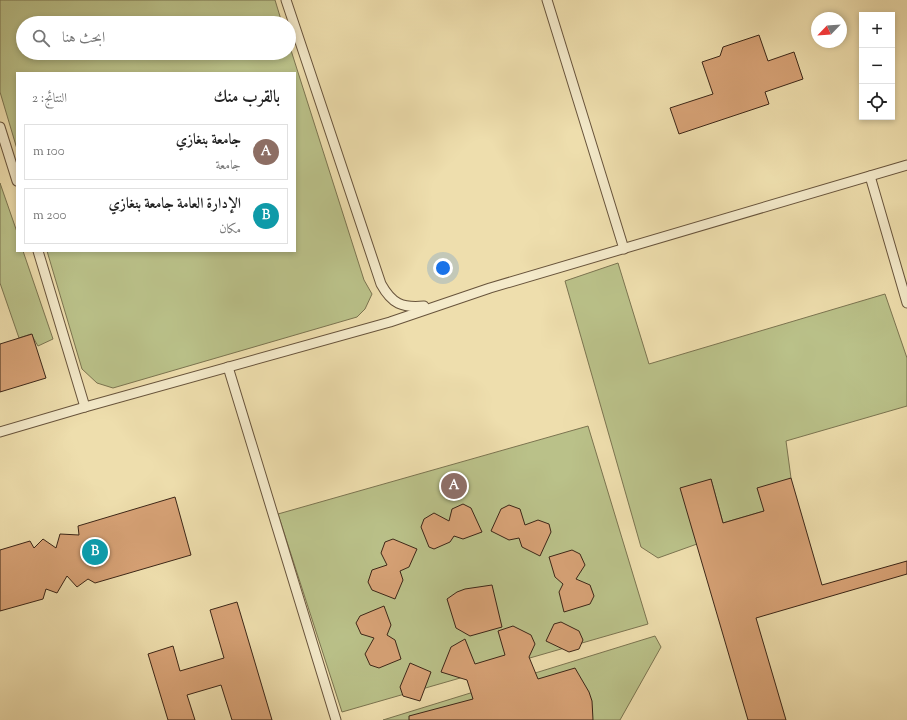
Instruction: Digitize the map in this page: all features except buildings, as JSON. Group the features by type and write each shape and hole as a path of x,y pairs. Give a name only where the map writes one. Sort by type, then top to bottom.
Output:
{"lane":[{"path":"286,0 291,16"},
{"path":"547,0 624,249"},
{"path":"296,30 381,284 386,294 397,304 412,307 437,305"},
{"path":"0,126 16,178"},
{"path":"0,432 85,406 390,322 490,288 907,165"},
{"path":"870,176 907,304"},
{"path":"38,252 85,406"},
{"path":"228,367 336,720"}],"green space":[{"path":"0,0 275,0 280,16 16,16 16,60 294,60 364,280 372,294 365,309 357,317 113,388 97,383 82,369 47,252 296,252 296,72 16,72 16,146 0,92"},
{"path":"0,183 16,229 16,252 23,252 53,339 38,346 31,334 19,338 0,283"},
{"path":"618,263 649,364 885,294 907,358 907,406 786,441 791,478 764,511 723,523 711,479 697,544 658,558 641,547 565,281"},
{"path":"588,426 648,624 342,712 278,514"},
{"path":"655,636 661,647 620,720 383,720"}],"place":[{"name":"جامعة بنغازي","path":"454,486"},
{"name":"الإدارة العامة جامعة بنغازي","path":"95,552"}]}
